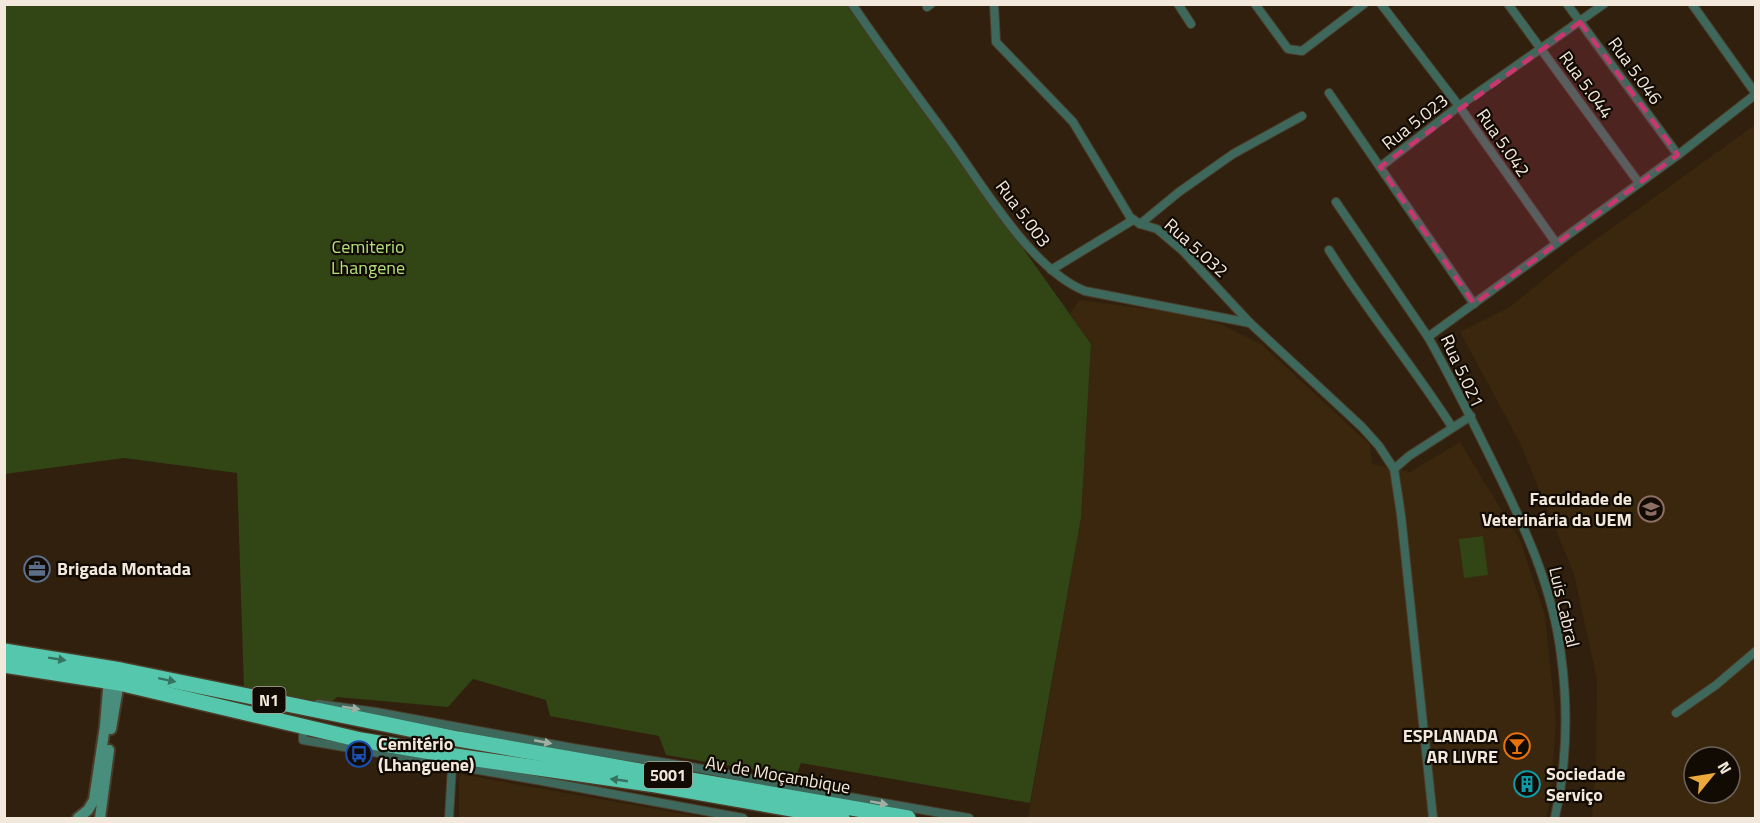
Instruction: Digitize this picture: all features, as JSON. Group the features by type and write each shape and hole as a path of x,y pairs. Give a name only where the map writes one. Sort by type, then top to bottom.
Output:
{"highway":[{"name":"N1","path":"4,651 115,676 361,740"},
{"name":"N1","path":"4,665 115,676 293,705 428,733"},
{"name":"Av. de Moçambique","path":"428,733 908,819"},
{"name":"Av. de Moçambique","path":"361,740 656,785 842,819"}],"main road":[{"path":"78,819 88,810 94,800 115,676"},
{"path":"100,819 113,718 115,676"}],"street":[{"name":"Rua 5.003","path":"852,4 1009,222 1038,259 1051,270 1076,288 1086,291 1250,322"},
{"path":"994,4 996,42 1073,122 1136,222"},
{"path":"1178,4 1191,24"},
{"path":"1255,4 1288,49 1297,51 1302,51 1364,4"},
{"name":"Rua 5.042","path":"1381,4 1459,106 1556,243"},
{"name":"Rua 5.044","path":"1508,4 1639,183"},
{"name":"Rua 5.046","path":"1567,4 1678,155"},
{"name":"Rua 5.023","path":"1474,304 1380,167 1459,106 1604,4"},
{"path":"1692,4 1755,94"},
{"path":"1329,93 1380,167"},
{"name":"Rua 5.021","path":"1394,469 1409,456 1471,416 1428,337 1678,155 1755,94"},
{"path":"1051,270 1136,222 1233,154 1302,116"},
{"path":"1336,202 1428,337"},
{"name":"Rua 5.032","path":"1136,222 1157,229 1175,245 1250,322 1362,427 1379,446 1394,469"},
{"path":"1329,250 1356,295 1426,387 1452,427"},
{"name":"Luis Cabral","path":"1471,416 1534,549 1557,632 1563,682 1564,748 1555,819"},
{"path":"1394,469 1401,515 1433,819"},
{"path":"1676,713 1716,685 1755,651"},
{"path":"293,705 309,703 376,712 969,819"},
{"path":"303,725 303,740 542,781 743,819"},
{"path":"448,819 453,767"}],"highlighted area":[{"path":"1580,22 1678,155 1474,304 1380,167"}],"shaded area":[{"name":"Faculdade de Veterinária da UEM","path":"1755,125 1755,818 1592,818 1596,763 1597,680 1574,574 1520,443 1460,332 1510,307 1570,258"},
{"path":"1079,300 1178,313 1220,324 1261,344 1370,445 1372,464 1410,472 1460,442 1520,540 1545,616 1556,721 1551,795 1546,818 1028,818 1081,518 1091,344 1070,314"},
{"path":"459,774 707,818 459,818"}],"green space":[{"name":"Cemiterio Lhangene","path":"4,5 850,5 1091,344 1081,518 1030,803 801,763 796,777 666,755 659,736 550,716 546,700 473,679 448,707 337,697 329,704 244,689 237,473 124,458 5,474"},
{"path":"1483,536 1488,575 1464,578 1459,539"}],"place":[{"name":"Faculdade de Veterinária da UEM","path":"1651,509"},
{"name":"Brigada Montada","path":"37,569"},
{"name":"ESPLANADA AR LIVRE","path":"1517,746"},
{"name":"Cemitério (Lhanguene)","path":"359,754"},
{"name":"Sociedade Serviço","path":"1527,784"}]}
